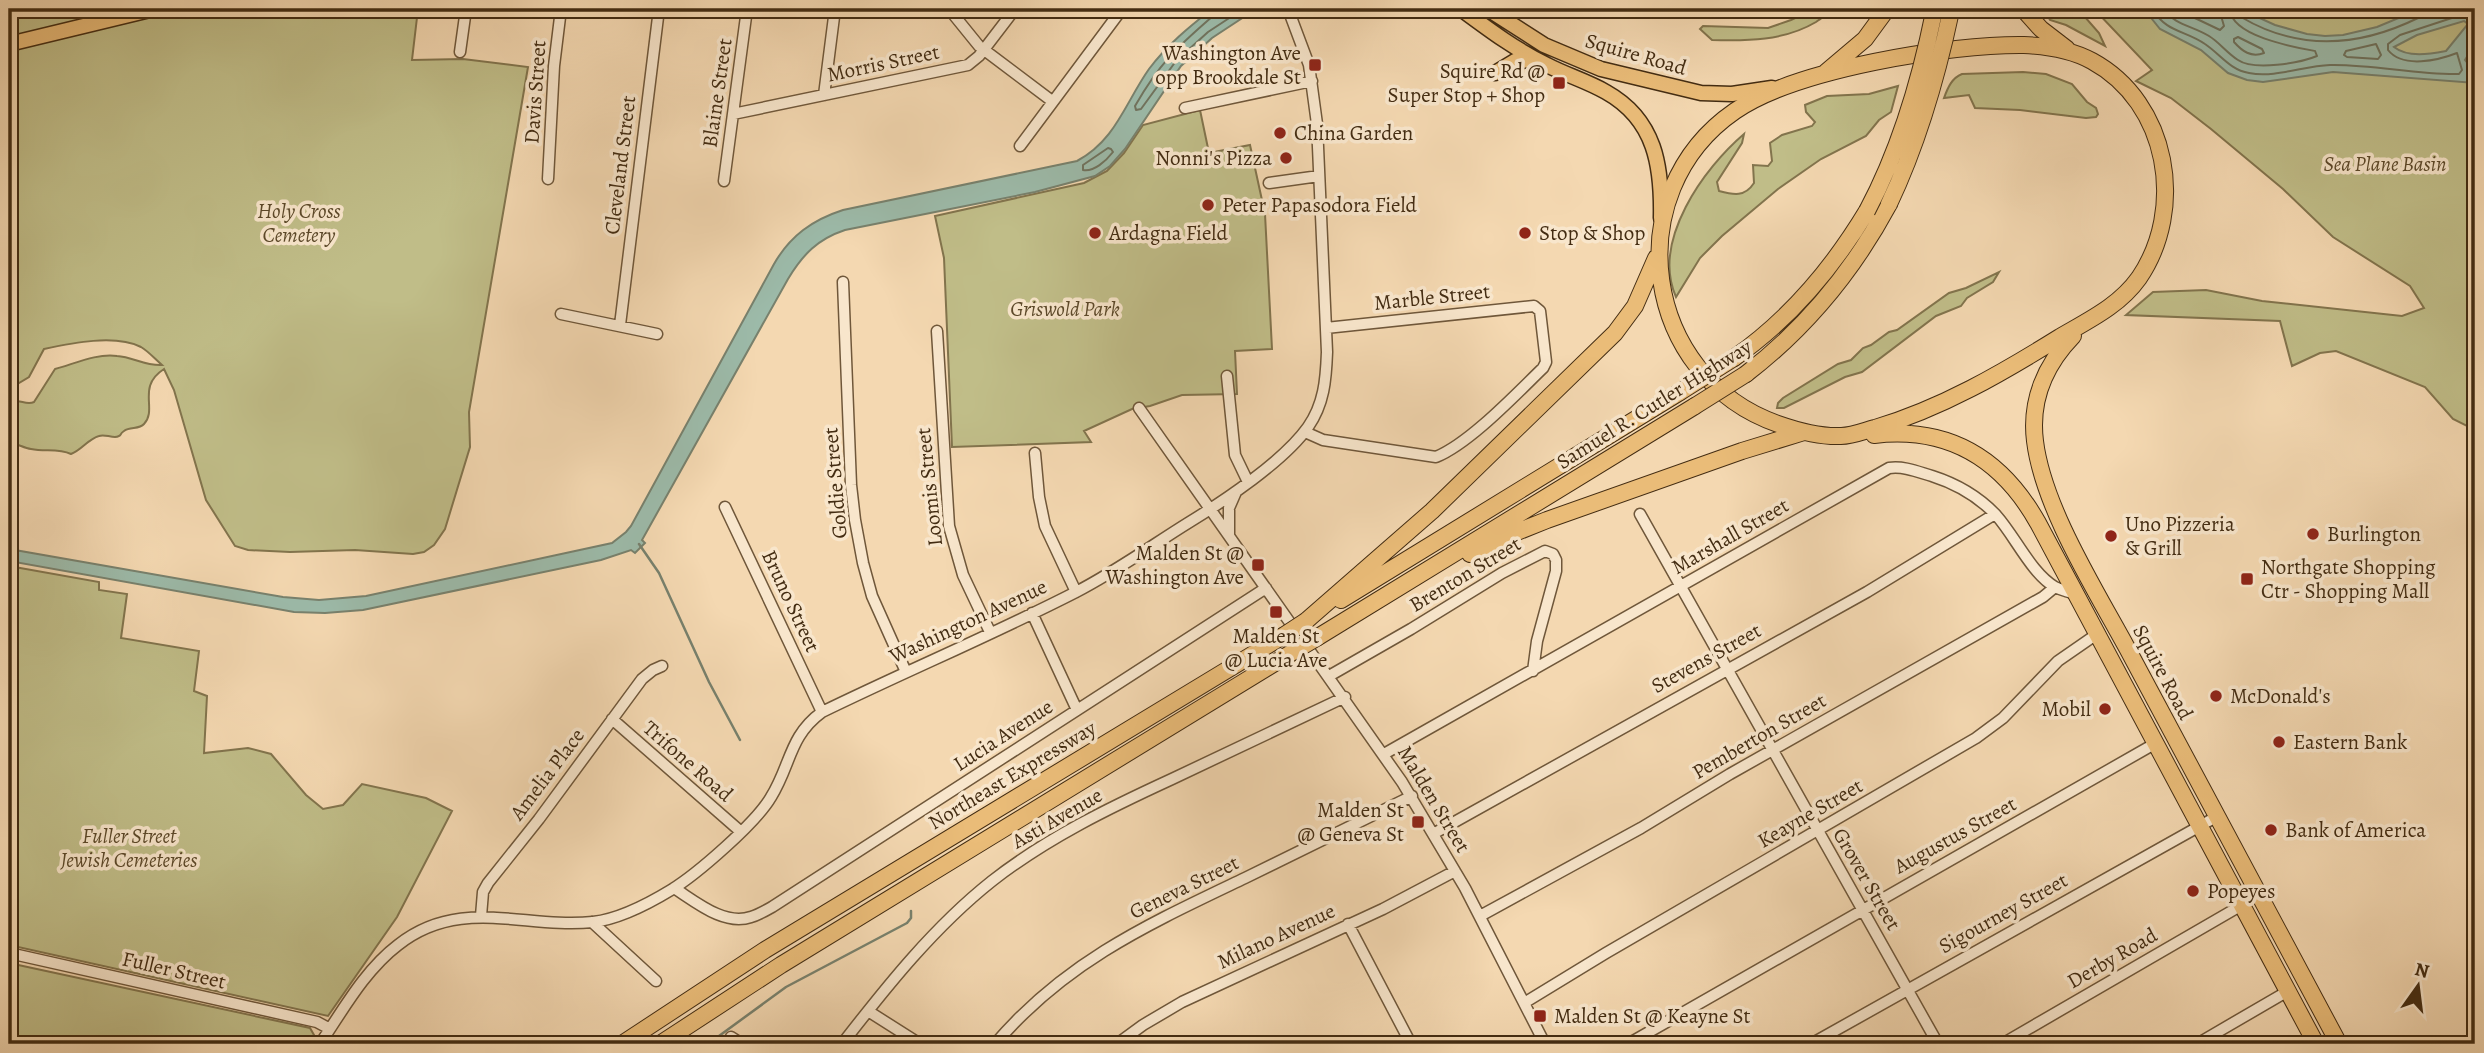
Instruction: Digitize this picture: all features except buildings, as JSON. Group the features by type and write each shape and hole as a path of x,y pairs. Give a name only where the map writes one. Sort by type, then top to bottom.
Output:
{"highway":[{"path":"1820,76 1865,39 1887,9"},
{"path":"2023,9 2041,29 2072,53"},
{"name":"Samuel R. Cutler Highway","path":"1434,565 1746,374 1791,336 1826,299 1857,258 1889,204 1905,167 1925,112 1943,10"},
{"name":"Samuel R. Cutler Highway","path":"1427,547 1734,358 1775,326 1811,290 1843,250 1885,175 1943,10"},
{"path":"1306,621 1432,511 1615,332 1639,298 1659,245 1674,186 1685,163 1720,123 1760,96 1820,76 1887,61 1975,47 2024,44 2072,53 2106,70 2138,103 2161,150 2166,185 2163,223 2149,260 2127,293 2096,317 2012,367 1905,418 1844,436 1806,432 1779,424 1748,411 1716,387 1698,368 1678,338 1666,309 1660,281 1659,245"},
{"name":"Squire Road","path":"2096,317 2066,343 2043,378 2034,416 2038,459 2049,495 2216,817 2339,1044"},
{"path":"1434,565 1474,553 1515,532 1565,513 1742,451 1806,432"},
{"name":"Squire Road","path":"1844,436 1922,434 1956,444 1982,458 2008,480 2025,501 2316,1044"},
{"name":"Northeast Expressway","path":"622,1044 765,950 1427,547"},
{"name":"Northeast Expressway","path":"660,1044 781,965 1434,565"}],"main road":[{"path":"9,44 154,9"},
{"name":"Squire Road","path":"1461,9 1536,60 1606,92 1626,107 1641,124 1654,148 1660,167 1659,245"},
{"name":"Squire Road","path":"1488,9 1544,45 1586,64 1624,75 1711,94 1732,94 1786,86"},
{"path":"1495,73 1514,61 1536,60"}],"street":[{"path":"460,52 466,9"},
{"name":"Davis Street","path":"548,179 554,71 561,9"},
{"name":"Cleveland Street","path":"620,325 659,9"},
{"name":"Blaine Street","path":"724,181 747,9"},
{"path":"824,95 835,9"},
{"path":"949,9 983,50 1052,101"},
{"name":"Morris Street","path":"733,114 968,65 1015,9"},
{"path":"1020,146 1122,9"},
{"name":"Washington Avenue","path":"320,1044 370,972 413,934 438,923 481,916 592,922 612,918 639,907 674,888 707,863 771,797 799,733 821,712 1076,592 1238,490 1305,432 1317,412 1325,388 1326,328 1317,124 1312,81 1303,43 1288,9"},
{"path":"1185,108 1312,81"},
{"path":"1269,183 1319,176"},
{"name":"Goldie Street","path":"843,282 851,485 855,520 872,596 906,672"},
{"name":"Marble Street","path":"1305,432 1323,440 1436,457 1476,430 1543,368 1546,360 1540,311 1532,306 1326,328"},
{"path":"561,314 657,334"},
{"name":"Loomis Street","path":"937,331 949,526 962,575 990,632"},
{"path":"1227,376 1235,455 1248,482"},
{"name":"Malden Street","path":"1139,408 1231,540 1263,591 1345,698 1412,796 1480,916 1545,1044"},
{"path":"1035,453 1042,517 1076,592"},
{"name":"Marshall Street","path":"1384,754 1889,468 1909,469 1972,494 1995,514 2033,565 2055,587 2076,594"},
{"path":"1231,540 1228,514 1230,502 1238,490"},
{"name":"Bruno Street","path":"725,507 821,712"},
{"name":"Grover Street","path":"1640,514 1938,1044"},
{"name":"Stevens Street","path":"1433,834 1867,592 1995,514"},
{"name":"Brenton Street","path":"1329,676 1502,573 1545,551 1553,554 1556,567 1537,641 1533,671"},
{"name":"Pemberton Street","path":"1480,916 1634,832 1772,750 2043,597 2055,587"},
{"name":"Lucia Avenue","path":"674,888 702,906 738,920 767,910 1263,591"},
{"path":"1032,613 1077,710"},
{"name":"Keayne Street","path":"1524,1003 1976,738 2003,718 2058,661 2097,634"},
{"name":"Amelia Place","path":"481,916 483,892 488,883 539,819 642,679 662,666"},
{"name":"Asti Avenue","path":"842,1044 911,959 951,917 994,879 1042,845 1109,808 1345,698"},
{"name":"Trifone Road","path":"612,719 740,831"},
{"name":"Augustus Street","path":"1628,1044 2156,743"},
{"name":"Geneva Street","path":"995,1044 1038,999 1105,949 1159,919 1412,796"},
{"name":"Sigourney Street","path":"1811,1044 2216,817"},
{"name":"Milano Avenue","path":"1117,1044 1182,1002 1382,909 1455,870"},
{"name":"Derby Road","path":"2002,1044 2242,905"},
{"path":"592,922 656,981"},
{"path":"1348,924 1411,1044"},
{"name":"Fuller Street","path":"9,953 317,1022 330,1029"},
{"path":"2197,1044 2288,991"},
{"path":"868,1011 920,1044"},
{"path":"732,1037 742,1044"}],"green space":[{"name":"Holy Cross Cemetery","path":"9,9 181,9 183,13 202,9 418,9 412,60 463,59 528,67 469,412 470,447 445,529 434,545 424,552 413,554 355,550 290,552 248,550 235,546 206,500 174,390 164,369 151,383 148,418 142,426 126,430 117,437 95,437 71,454 9,443 9,402 34,402 55,369 109,355 162,365 144,349 131,343 106,340 80,342 44,349 29,377 9,389"},
{"path":"1814,9 1834,9 1804,28 1778,36 1752,40 1712,40 1700,29 1703,26 1768,28"},
{"path":"2044,9 2078,9 2099,33 2105,46 2066,25 2050,20"},
{"name":"Sea Plane Basin","path":"2094,9 2475,9 2475,430 2453,419 2425,387 2336,351 2320,353 2292,366 2280,321 2126,315 2153,292 2206,290 2262,301 2402,316 2424,308 2410,286 2333,237 2283,189 2211,129 2171,98 2136,81 2152,70"},
{"path":"1962,74 2046,74 2072,84 2087,102 2096,108 2098,114 2096,117 2086,118 1975,108 1969,95 1944,98 1951,83"},
{"path":"1898,86 1891,112 1879,120 1866,136 1821,159 1778,189 1722,236 1700,258 1676,297 1670,275 1670,253 1676,230 1698,186 1729,148 1744,134 1742,143 1717,182 1719,191 1743,193 1754,183 1753,165 1768,166 1772,161 1770,143 1782,135 1812,126 1815,122 1806,112 1805,105 1827,96 1869,94"},
{"name":"Griswold Park","path":"1200,110 1209,153 1250,145 1265,214 1272,349 1235,351 1237,394 1182,395 1132,409 1084,431 1091,442 952,447 944,258 935,216 1084,183 1107,171 1124,153 1143,125"},
{"path":"1999,272 1993,282 1967,298 1961,306 1936,316 1862,372 1845,377 1784,408 1777,408 1783,398 1838,364 1851,360 1863,348 1897,330 1949,293"},
{"name":"Fuller Street Jewish Cemeteries","path":"9,566 99,582 99,590 127,594 121,638 199,651 194,691 207,696 204,753 248,748 271,754 306,795 323,809 343,805 362,784 426,798 452,811 397,917 328,1016 9,945"},
{"path":"9,963 310,1028 314,1035 308,1044 9,1044"}],"water":[{"path":"1212,9 1256,9 1212,38 1181,66 1125,149 1110,166 1095,176 1035,192 845,230 812,248 788,279 642,540 645,543 635,553 631,550 601,560 363,610 325,613 294,612 9,561 9,549 283,597 319,600 366,596 612,543 631,526 774,264 795,237 812,224 843,210 1077,161 1111,132 1149,69 1163,52"},
{"path":"2144,9 2240,9 2275,25 2325,36 2377,27 2420,9 2475,9 2475,44 2465,60 2475,69 2475,83 2333,72 2263,82 2247,80 2228,73 2201,50 2160,29","holes":["2464,21 2468,24 2446,51 2412,54 2394,47 2417,35"]}],"waterway":[{"path":"639,544 659,573 709,682 740,740"},
{"path":"708,1044 786,987 907,923 911,918 911,911"}],"place":[{"name":"Washington Ave opp Brookdale St","path":"1315,65"},
{"name":"Squire Rd @ Super Stop + Shop","path":"1559,83"},
{"name":"China Garden","path":"1280,133"},
{"name":"Nonni's Pizza","path":"1286,158"},
{"name":"Peter Papasodora Field","path":"1208,205"},
{"name":"Ardagna Field","path":"1095,233"},
{"name":"Stop & Shop","path":"1525,233"},
{"name":"Burlington","path":"2313,534"},
{"name":"Uno Pizzeria & Grill","path":"2111,536"},
{"name":"Malden St @ Washington Ave","path":"1258,565"},
{"name":"Northgate Shopping Ctr - Shopping Mall","path":"2247,579"},
{"name":"Malden St @ Lucia Ave","path":"1276,612"},
{"name":"McDonald's","path":"2216,696"},
{"name":"Mobil","path":"2105,709"},
{"name":"Eastern Bank","path":"2279,742"},
{"name":"Malden St @ Geneva St","path":"1418,822"},
{"name":"Bank of America","path":"2271,830"},
{"name":"Popeyes","path":"2193,891"},
{"name":"Malden St @ Keayne St","path":"1540,1016"}]}
